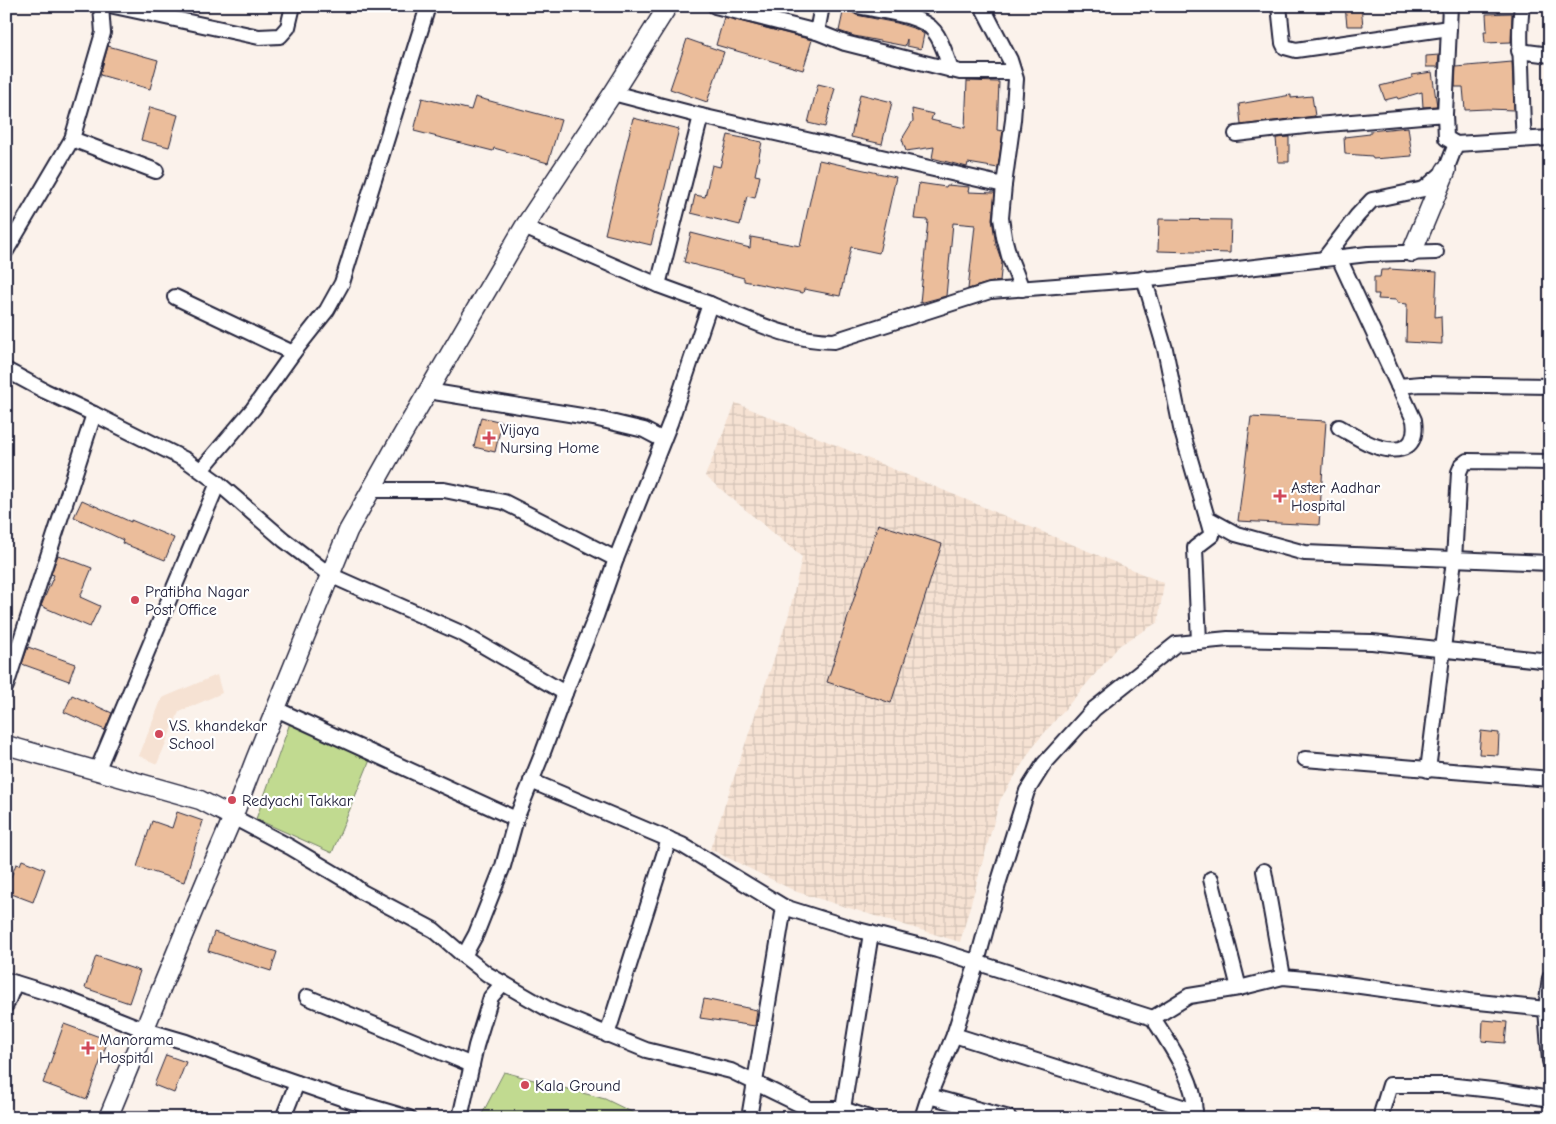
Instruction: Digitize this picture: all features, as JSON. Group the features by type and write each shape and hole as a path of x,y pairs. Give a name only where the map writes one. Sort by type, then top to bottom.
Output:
{"main road":[{"path":"1412,252 1446,170"}],"street":[{"path":"6,251 72,139 103,32 101,6"},
{"path":"114,6 259,36 280,36 288,27 294,6"},
{"path":"201,470 253,409 327,310 342,282 428,6"},
{"path":"108,1118 196,902 234,817 255,760 348,531 524,227 668,6"},
{"path":"716,6 817,32 844,43 951,70 977,73 1013,72"},
{"path":"817,32 822,6"},
{"path":"858,6 904,16 928,24 940,40 951,70"},
{"path":"982,6 1010,60 1016,79 1016,96 1001,218 1009,256 1022,289"},
{"path":"1279,6 1283,43 1285,47 1296,50 1449,28"},
{"path":"1450,6 1445,114 1446,138 1456,144 1550,138"},
{"path":"1522,6 1519,51 1524,139"},
{"path":"1519,51 1549,53"},
{"path":"612,93 701,116 1004,185"},
{"path":"1236,134 1445,114"},
{"path":"658,285 701,116"},
{"path":"72,139 156,171"},
{"path":"1324,259 1357,216 1372,200 1424,189 1446,170 1456,144"},
{"path":"524,227 658,285 788,335 818,341 834,341 990,291 1160,278 1368,254 1436,252"},
{"path":"1339,258 1414,420 1415,431 1413,440 1405,448 1395,450 1376,447 1339,427"},
{"path":"1144,278 1165,349 1181,428 1212,535 1195,548 1198,642"},
{"path":"175,297 293,353"},
{"path":"464,956 476,934 503,866 516,819 670,423 710,304"},
{"path":"6,370 186,460 218,483 284,540 330,575 463,634 565,693"},
{"path":"1398,386 1413,384 1550,386"},
{"path":"428,391 594,418 644,430 663,440"},
{"path":"6,686 94,414"},
{"path":"1428,770 1454,560 1459,472 1467,461 1475,460 1550,462"},
{"path":"97,771 218,483"},
{"path":"371,490 444,490 504,502 616,559"},
{"path":"1207,518 1236,534 1306,554 1550,563"},
{"path":"922,1118 954,1035 977,962 999,880 1028,791 1044,764 1094,708 1176,644 1228,639 1372,642 1550,661"},
{"path":"276,709 516,819"},
{"path":"6,745 200,800 290,847 350,882 362,892 434,930 464,956 503,984 552,1012 646,1050 731,1071 813,1113 843,1109 868,1118"},
{"path":"1305,759 1550,779"},
{"path":"531,782 682,846 784,906 854,929 977,962 1153,1018 1180,1062 1190,1085 1194,1114 954,1035"},
{"path":"607,1035 669,840"},
{"path":"1264,872 1283,977"},
{"path":"1210,879 1239,988"},
{"path":"749,1118 784,906"},
{"path":"843,1109 871,933"},
{"path":"1153,1018 1189,996 1239,988 1283,977 1546,1009"},
{"path":"1550,978 1546,1009 1550,1061"},
{"path":"6,1005 11,981 61,997 145,1030 186,1042 386,1114 409,1118"},
{"path":"460,1118 472,1065 491,997 503,984"},
{"path":"307,997 472,1065"},
{"path":"283,1118 297,1082"},
{"path":"1382,1118 1382,1111 1390,1085 1447,1085 1550,1099"},
{"path":"929,1096 1009,1118"}],"shaded area":[{"path":"736,403 1164,583 1158,622 1120,645 1034,745 1000,800 960,942 797,892 710,849 789,614 802,557 705,476"},
{"name":"V.S. khandekar School","path":"217,675 222,693 179,712 157,764 139,756 162,698"}],"green space":[{"path":"291,720 370,760 332,853 256,819"},
{"name":"Kala Ground","path":"504,1072 605,1099 644,1118 480,1118"}],"building":[{"path":"1345,6 1361,6 1363,26 1347,26"},
{"path":"844,8 856,15 897,23 916,29 924,34 921,49 907,46 907,39 905,46 854,36 839,31"},
{"path":"1512,13 1511,42 1485,43 1484,31 1487,31 1486,14"},
{"path":"724,17 812,40 803,70 716,45"},
{"path":"687,39 724,52 707,102 670,89"},
{"path":"108,46 158,60 150,89 100,75"},
{"path":"1439,55 1438,67 1426,67 1426,56"},
{"path":"1512,62 1514,110 1465,110 1463,87 1455,87 1456,67"},
{"path":"1432,72 1437,106 1423,107 1422,92 1398,99 1397,97 1385,100 1380,86 1412,78 1412,75"},
{"path":"967,81 999,82 997,130 1003,131 998,168 968,163 967,167 932,158 934,147 906,151 902,139 913,121 912,109 933,114 931,120 965,128"},
{"path":"818,84 835,88 825,127 808,123"},
{"path":"860,94 892,102 882,144 851,137"},
{"path":"1291,95 1291,98 1312,96 1315,116 1241,125 1239,104"},
{"path":"475,97 561,120 548,163 494,148 493,151 414,131 422,98 471,110"},
{"path":"150,107 178,115 169,147 141,140"},
{"path":"633,118 679,129 651,245 605,234"},
{"path":"1408,127 1412,156 1373,159 1372,156 1345,154 1344,137 1370,134 1370,131"},
{"path":"728,135 762,142 755,175 760,176 755,198 747,196 740,225 691,213 695,195 705,197 712,165 720,167"},
{"path":"1289,137 1289,162 1278,162 1276,138"},
{"path":"819,160 896,177 879,253 851,247 840,296 804,289 803,293 744,281 744,278 684,262 691,233 750,248 751,237 800,246"},
{"path":"919,183 946,187 947,185 969,187 968,192 995,193 992,219 996,245 1002,262 1000,281 968,289 975,225 953,223 946,296 920,303 928,220 914,219"},
{"path":"1159,219 1231,220 1230,253 1158,251"},
{"path":"1381,270 1437,272 1435,317 1441,316 1442,344 1406,342 1407,304 1397,303 1397,300 1378,299 1379,294 1374,294 1374,277 1380,277"},
{"path":"481,417 502,422 495,452 474,447"},
{"path":"1251,417 1326,421 1319,525 1238,521"},
{"path":"82,500 131,522 131,520 174,538 165,560 122,543 123,540 74,517"},
{"path":"878,524 942,544 891,703 827,682"},
{"path":"58,555 92,568 80,597 100,606 90,627 41,606 54,575 51,574"},
{"path":"28,647 75,664 69,681 22,664"},
{"path":"72,695 112,713 105,730 64,712"},
{"path":"1481,731 1499,733 1498,755 1479,754"},
{"path":"177,812 203,821 184,882 137,867 152,821 172,828"},
{"path":"22,860 45,869 33,902 9,893 11,889 7,887 16,864 20,865"},
{"path":"214,932 277,952 271,971 208,951"},
{"path":"96,956 140,971 129,1003 85,988"},
{"path":"704,999 757,1010 755,1026 700,1018"},
{"path":"1483,1020 1507,1022 1505,1043 1482,1041"},
{"path":"64,1024 108,1040 87,1099 43,1083"},
{"path":"166,1055 186,1062 174,1093 154,1085"}],"place":[{"name":"Vijaya Nursing Home","path":"489,438"},
{"name":"Aster Aadhar Hospital","path":"1280,496"},
{"name":"Pratibha Nagar Post Office","path":"135,600"},
{"name":"V.S. khandekar School","path":"159,734"},
{"name":"Redyachi Takkar","path":"232,800"},
{"name":"Manorama Hospital","path":"88,1048"},
{"name":"Kala Ground","path":"525,1085"}]}
